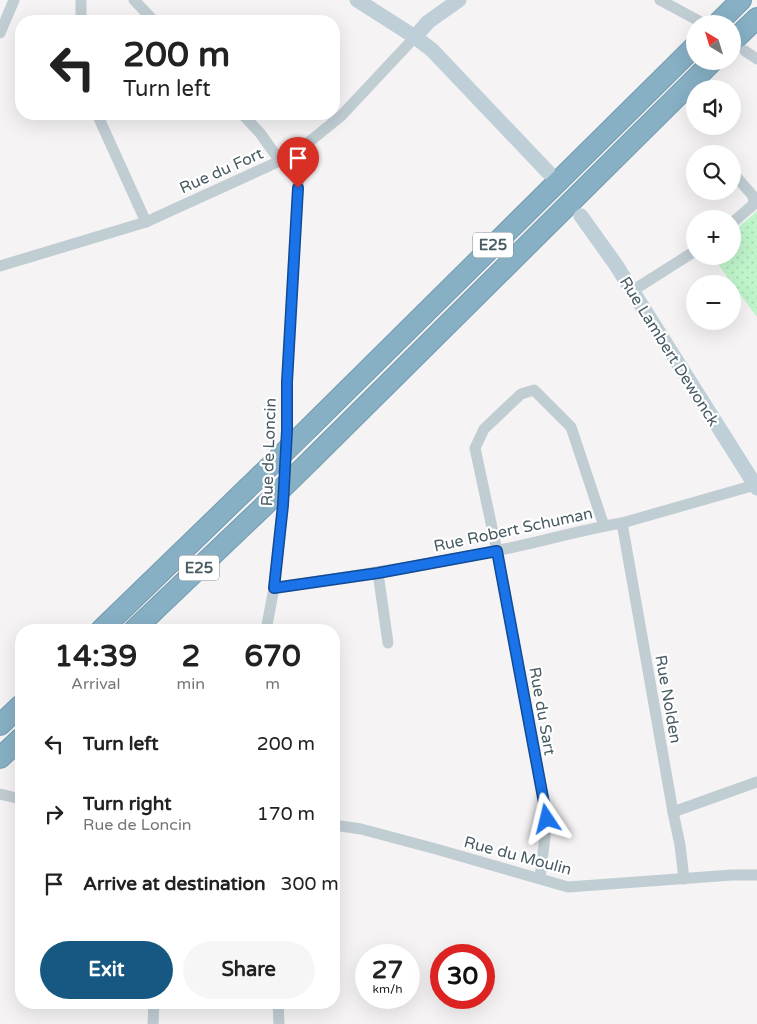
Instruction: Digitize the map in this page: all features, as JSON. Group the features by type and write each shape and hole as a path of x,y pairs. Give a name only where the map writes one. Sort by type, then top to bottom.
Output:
{"highway":[{"path":"719,15 741,0"},
{"path":"741,43 757,18"},
{"name":"E25","path":"107,624 311,426 686,55"},
{"name":"E25","path":"140,624 314,458 704,70"},
{"path":"0,725 15,711"},
{"path":"0,758 15,744"}],"street":[{"path":"0,33 14,0"},
{"path":"81,0 81,15"},
{"path":"134,0 148,15"},
{"path":"357,0 432,50 548,172"},
{"path":"415,37 428,22 459,0"},
{"path":"660,0 691,15"},
{"name":"Rue du Fort","path":"340,117 415,37"},
{"path":"741,47 757,59"},
{"path":"100,120 146,222"},
{"path":"248,120 265,139 280,161"},
{"name":"Rue du Fort","path":"0,266 146,222 293,155 336,120"},
{"name":"Rue de Loncin","path":"267,624 274,588 283,505 287,430 287,382 299,172 293,155"},
{"path":"741,183 752,196 754,204 741,215"},
{"name":"Rue Lambert Dewonck","path":"581,216 632,292 756,487"},
{"path":"632,292 686,257"},
{"name":"Rue du Sart","path":"540,878 547,819 497,551 475,448 484,429 521,394 534,390 571,427 604,526"},
{"name":"Rue Robert Schuman","path":"274,588 378,573 497,551 622,523 756,487"},
{"name":"Rue Nolden","path":"622,523 680,845 684,879"},
{"path":"378,573 388,643"},
{"path":"673,812 757,782"},
{"path":"0,794 15,798"},
{"name":"Rue du Moulin","path":"340,826 362,829 568,887 757,875"},
{"path":"153,1024 154,1009"},
{"path":"278,1009 278,1024"}],"green space":[{"path":"757,211 757,317 741,295 741,275 726,275 719,265 741,265 741,225"}],"route":[{"path":"298,188 287,382 287,430 283,505 274,588 378,573 497,551 547,819"}]}
